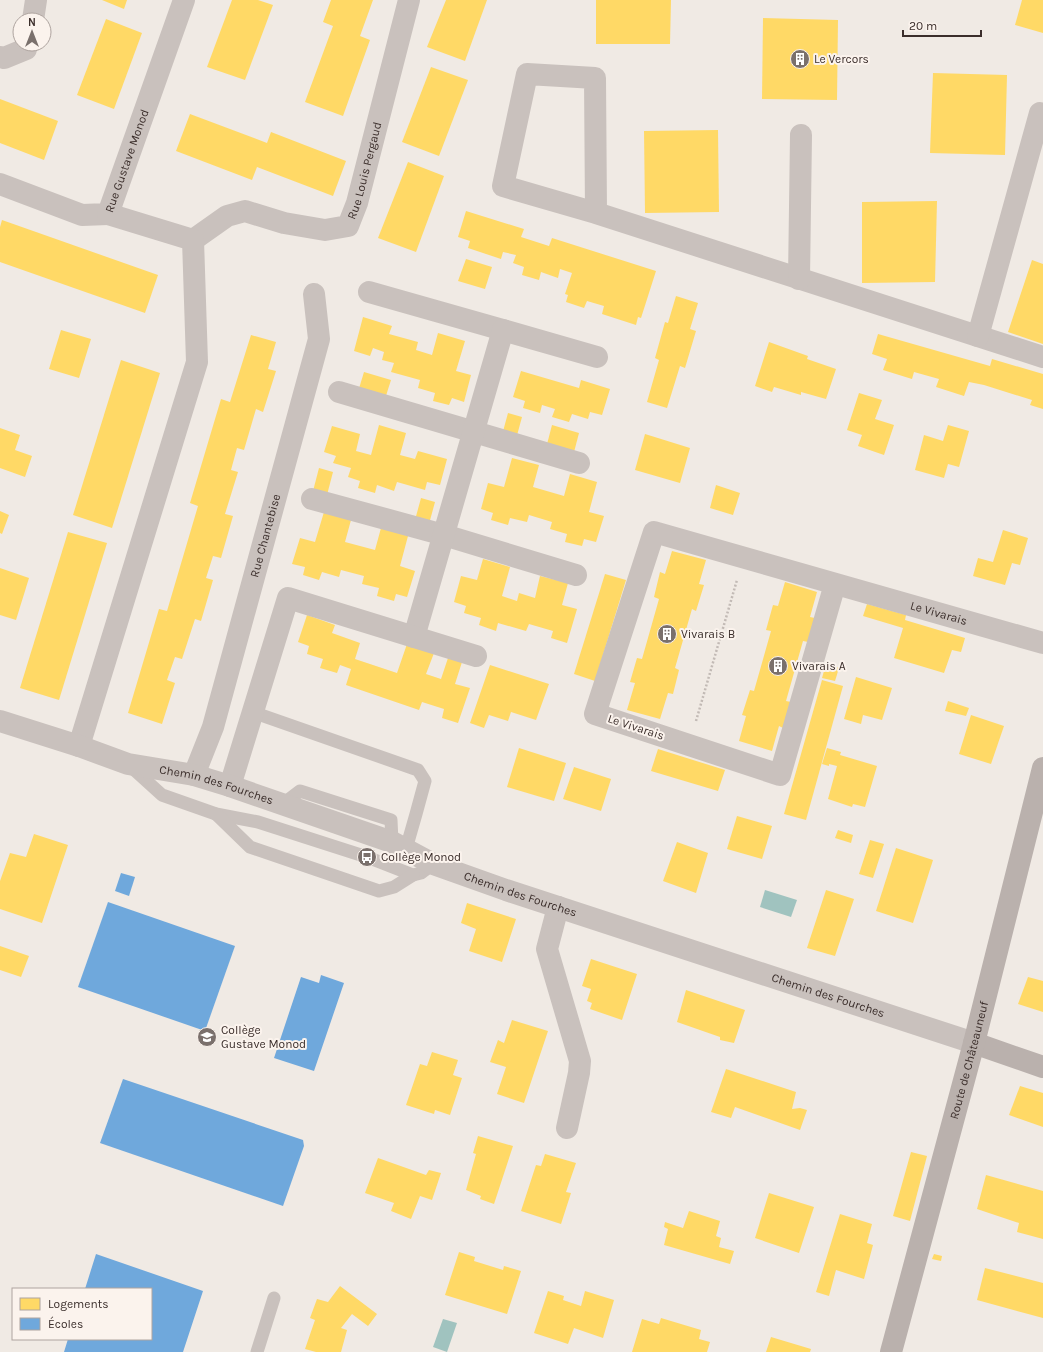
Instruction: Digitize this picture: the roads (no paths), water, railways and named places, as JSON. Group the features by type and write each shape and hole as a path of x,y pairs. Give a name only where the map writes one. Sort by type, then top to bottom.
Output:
{"main road":[{"name":"Route de Châteauneuf","path":"891,1352 974,1043 1043,768"},
{"name":"Chemin des Fourches","path":"974,1043 1043,1067"}],"street":[{"path":"35,12 36,0"},
{"name":"Rue Gustave Monod","path":"0,184 82,215 108,214 184,0"},
{"name":"Rue Louis Pergaud","path":"193,240 227,216 244,211 284,223 325,230 348,226 357,203 410,0"},
{"path":"0,57 4,58 19,52"},
{"path":"596,213 595,78 527,74 503,186 596,213 1043,357"},
{"path":"978,336 1040,113"},
{"path":"799,279 802,135"},
{"path":"79,746 197,362 193,240 108,214"},
{"path":"369,292 597,357"},
{"name":"Rue Chantebise","path":"194,775 213,727 319,339 314,294"},
{"path":"414,637 503,330"},
{"path":"339,392 579,463"},
{"path":"312,499 444,535 576,575"},
{"name":"Le Vivarais","path":"835,584 780,775 595,714 654,532 1043,643"},
{"path":"230,786 288,598 476,656"},
{"name":"Chemin des Fourches","path":"0,721 79,746 128,764 194,775 230,786 399,846 433,864 558,907 974,1043"},
{"path":"558,907 547,949 580,1061 579,1073 567,1128"}],"lane":[{"path":"252,712 418,770 425,781 416,814 399,846"},
{"path":"128,764 162,795 216,814 258,822 367,858 413,875"},
{"path":"216,814 250,847 379,891 394,887 413,875 421,873 433,864"},
{"path":"257,1352 274,1298"}],"water":[{"path":"765,890 797,900 791,917 760,907"},
{"path":"443,1319 457,1323 447,1352 433,1347"}],"place":[{"name":"Le Vercors","path":"800,59"},
{"name":"Vivarais B","path":"667,634"},
{"name":"Vivarais A","path":"778,666"},
{"name":"Collège Monod","path":"367,857"},
{"name":"Collège Gustave Monod","path":"207,1037"}]}
